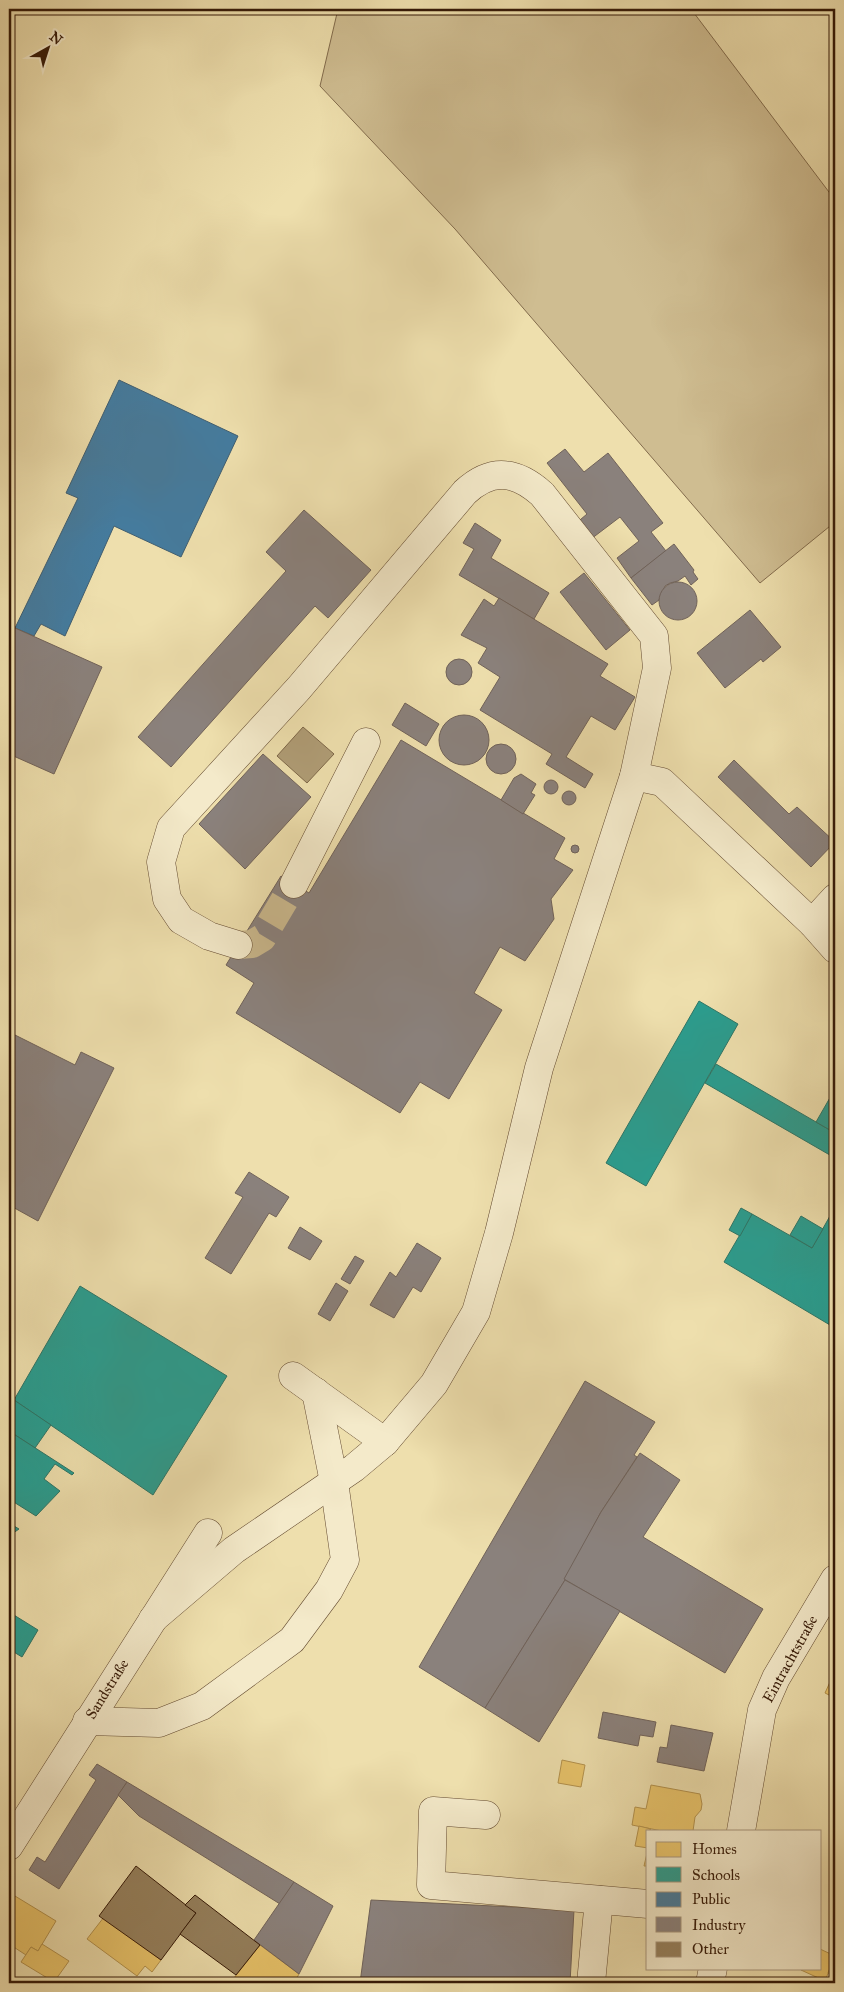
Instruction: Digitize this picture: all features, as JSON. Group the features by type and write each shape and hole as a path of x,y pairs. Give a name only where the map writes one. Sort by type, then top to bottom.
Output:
{"street":[{"path":"153,1619 234,1550 334,1482 385,1442 434,1384 459,1346 476,1312 500,1233 539,1068 634,776 657,668 654,636 542,494 527,481 512,474 493,476 477,481 416,549 299,688 171,828 161,862 167,899 181,920 209,936 238,945"},
{"path":"294,884 366,742"},
{"path":"634,776 662,782 812,923 835,949"},
{"path":"812,923 835,898"},
{"path":"293,1376 385,1442"},
{"path":"88,1721 159,1723 202,1706 292,1640 329,1590 345,1560 334,1482 316,1392"},
{"name":"Sandstraße","path":"9,1846 208,1533"},
{"name":"Eintrachtstraße","path":"741,1830 762,1710 776,1678 835,1580"},
{"path":"486,1815 432,1810 431,1885 646,1904"},
{"path":"591,1983 599,1900"},
{"path":"710,1983 713,1970"}],"shaded area":[{"path":"338,9 691,9 835,200 835,522 760,583 455,229 320,86"},
{"path":"303,727 334,754 307,783 277,756"}],"building: Homes":[{"path":"835,1671 835,1698 825,1693"},
{"path":"562,1760 585,1765 581,1787 558,1783"},
{"path":"651,1785 700,1794 702,1804 701,1810 695,1817 693,1830 657,1830 632,1825 635,1807 646,1809"},
{"path":"639,1826 651,1829 646,1830 646,1848 635,1846"},
{"path":"15,1896 56,1921 38,1951 31,1947 26,1955 9,1944 9,1907"},
{"path":"104,1917 161,1960 152,1972 145,1966 137,1976 87,1939"},
{"path":"42,1944 69,1961 54,1982 21,1962 31,1947 38,1951"},
{"path":"260,1945 299,1974 294,1983 230,1983"},
{"path":"822,1950 835,1956 825,1981 801,1970 822,1970"},
{"path":"835,1959 835,1976 828,1973"}],"building: Schools":[{"path":"699,1001 738,1024 646,1186 606,1163"},
{"path":"716,1064 835,1133 835,1158 705,1083"},
{"path":"835,1089 835,1133 816,1122"},
{"path":"835,1207 835,1328 724,1262 752,1214 812,1248"},
{"path":"741,1208 752,1214 740,1236 729,1230"},
{"path":"801,1216 823,1229 812,1248 790,1235"},
{"path":"80,1286 227,1376 153,1495 14,1400"},
{"path":"14,1400 51,1425 35,1448 9,1431 9,1409"},
{"path":"9,1431 74,1473 72,1475 55,1464 44,1479 60,1491 36,1516 9,1499"},
{"path":"9,1523 19,1529 9,1536"},
{"path":"9,1612 38,1630 22,1657 9,1649"}],"building: Public":[{"path":"119,380 238,436 181,557 114,526 65,636 41,624 34,636 15,628 78,498 66,493"}],"building: Industry":[{"path":"565,449 584,472 608,453 663,523 651,532 666,551 631,578 617,558 639,541 620,517 587,542 574,525 587,514 547,463"},
{"path":"304,510 371,570 328,618 315,606 171,767 138,737 286,571 266,552"},
{"path":"475,523 501,540 491,558 549,593 534,619 459,575 474,549 463,543"},
{"path":"674,544 694,570 693,572 698,579 691,585 685,576 678,581 670,583 665,586 659,600 652,605 631,578"},
{"path":"584,573 630,630 606,650 560,592"},
{"path":"678,582 692,587 697,601 692,615 678,620 664,615 659,601 664,587"},
{"path":"499,598 608,664 600,676 635,697 615,730 591,716 566,757 593,774 585,788 546,764 552,754 480,710 500,677 478,663 487,648 461,635 484,599 494,606"},
{"path":"750,610 781,647 763,662 761,659 725,688 697,653"},
{"path":"15,628 102,667 54,774 9,754 9,642"},
{"path":"459,659 468,663 472,672 468,681 459,685 450,681 446,672 450,663"},
{"path":"405,703 439,724 426,746 392,725"},
{"path":"464,715 474,717 482,722 487,730 489,740 487,750 482,758 474,763 464,765 454,763 446,758 441,750 439,740 441,730 446,722 454,717"},
{"path":"401,740 565,838 554,859 573,870 551,899 554,919 525,961 500,947 474,993 502,1010 449,1099 420,1082 400,1113 236,1013 254,983 226,965 281,876 309,893"},
{"path":"501,744 512,748 516,759 512,770 501,774 490,770 486,759 490,748"},
{"path":"263,754 311,797 245,869 199,824"},
{"path":"734,760 789,814 797,807 835,842 811,867 718,777"},
{"path":"521,774 536,784 531,793 535,795 523,814 501,800 514,778"},
{"path":"548,780 554,780 558,787 554,794 548,794 544,790 544,784"},
{"path":"566,791 572,791 576,798 572,805 566,805 562,801 562,795"},
{"path":"575,845 579,849 575,853 571,849"},
{"path":"9,1032 75,1065 81,1052 114,1068 38,1221 9,1205 11,1192 9,1191"},
{"path":"249,1172 289,1197 276,1217 269,1213 231,1274 205,1258 243,1197 235,1193"},
{"path":"300,1227 322,1241 310,1260 288,1248"},
{"path":"417,1243 441,1258 421,1292 413,1287 394,1318 370,1305 390,1272 396,1277"},
{"path":"355,1256 364,1261 350,1284 341,1279"},
{"path":"336,1283 348,1291 330,1321 318,1314"},
{"path":"585,1381 655,1422 634,1455 637,1457 601,1512 565,1580 485,1708 419,1667"},
{"path":"640,1453 680,1480 643,1537 763,1609 725,1673 564,1579 601,1512"},
{"path":"565,1580 620,1611 539,1742 485,1708"},
{"path":"603,1712 656,1722 653,1737 640,1735 638,1746 598,1738"},
{"path":"671,1725 713,1733 704,1771 657,1762 660,1747 667,1748"},
{"path":"97,1764 127,1782 59,1889 29,1870 37,1857 45,1862 96,1780 89,1775"},
{"path":"127,1782 294,1882 280,1904 139,1816 118,1795"},
{"path":"294,1882 333,1906 299,1974 254,1940"},
{"path":"371,1900 574,1910 570,1983 360,1983"}],"building: Other":[{"path":"136,1866 196,1913 161,1960 99,1916"},
{"path":"195,1895 260,1945 236,1975 180,1934 196,1913 185,1905"}],"tunnel":[{"path":"238,945 252,944 262,938 294,884"}]}
